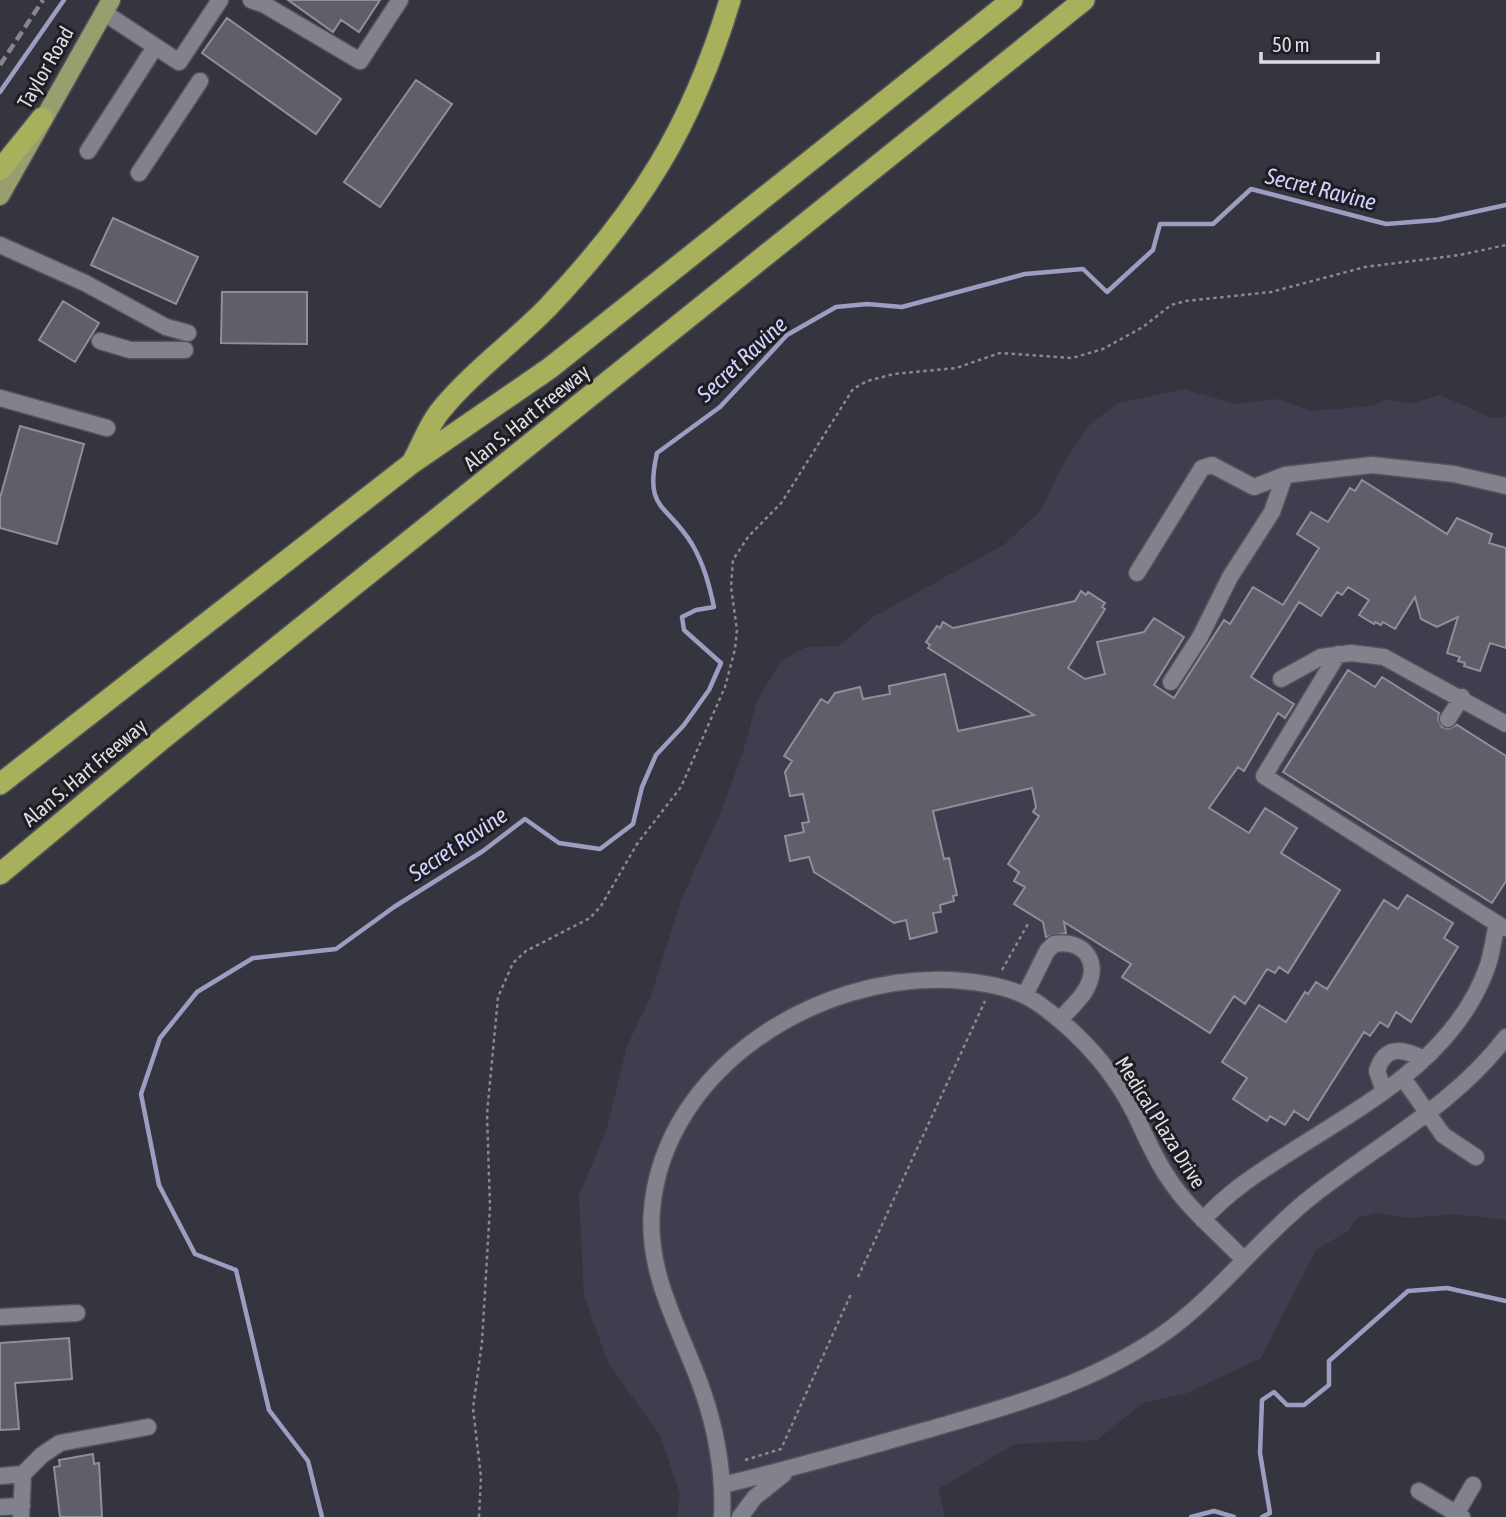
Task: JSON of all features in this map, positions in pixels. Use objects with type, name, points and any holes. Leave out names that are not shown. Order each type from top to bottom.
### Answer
[{"type":"highway","points":[[412,463],[440,411],[593,260],[647,187],[678,136],[703,84],[730,0]]},
{"type":"highway","name":"Alan S. Hart Freeway","points":[[0,784],[412,463],[550,368],[1012,0]]},
{"type":"highway","name":"Alan S. Hart Freeway","points":[[0,874],[172,731],[1084,0]]},
{"type":"highway","points":[[0,170],[42,118]]},
{"type":"main road","name":"Taylor Road","points":[[0,196],[107,6]]},
{"type":"street","points":[[107,6],[155,47],[178,62],[220,0]]},
{"type":"street","points":[[251,0],[265,5],[360,61],[400,0]]},
{"type":"street","points":[[88,151],[155,47]]},
{"type":"street","points":[[139,173],[200,81]]},
{"type":"street","points":[[0,245],[85,284],[187,341],[130,350],[100,341]]},
{"type":"street","points":[[0,398],[107,428]]},
{"type":"street","points":[[1137,573],[1202,468],[1212,465],[1254,487],[1285,475],[1385,466],[1454,474],[1506,486]]},
{"type":"street","points":[[1171,682],[1200,638],[1230,578],[1272,512],[1285,475]]},
{"type":"street","points":[[1203,1220],[1234,1189],[1404,1078],[1424,1059],[1456,1025],[1474,997],[1501,926],[1381,841],[1298,789],[1264,776],[1338,654]]},
{"type":"street","points":[[1281,679],[1306,663],[1338,654],[1384,657],[1506,723]]},
{"type":"street","points":[[1448,719],[1462,697]]},
{"type":"street","points":[[1024,995],[1046,951],[1054,944],[1074,943],[1089,954],[1091,976],[1085,991],[1060,1020]]},
{"type":"street","name":"Medical Plaza Drive","points":[[722,1517],[721,1462],[703,1393],[670,1314],[654,1258],[652,1210],[655,1187],[670,1138],[696,1098],[728,1063],[765,1034],[811,1007],[883,984],[928,979],[993,985],[1024,995],[1060,1020],[1085,1044],[1120,1088],[1168,1178],[1203,1220],[1243,1259]]},
{"type":"street","points":[[723,1485],[1015,1405],[1105,1370],[1179,1322],[1305,1202],[1428,1114],[1478,1072],[1506,1037]]},
{"type":"street","points":[[1384,1091],[1377,1071],[1386,1054],[1392,1050],[1408,1051],[1424,1059]]},
{"type":"street","points":[[1404,1078],[1443,1135],[1476,1157]]},
{"type":"street","points":[[0,1317],[77,1313]]},
{"type":"street","points":[[0,1476],[23,1474],[42,1455],[60,1443],[148,1427]]},
{"type":"street","points":[[740,1517],[761,1491],[798,1465]]},
{"type":"street","points":[[0,1507],[21,1511],[23,1474]]},
{"type":"street","points":[[1419,1492],[1459,1515],[1473,1485]]},
{"type":"path","points":[[479,1517],[481,1477],[473,1408],[482,1342],[490,1207],[487,1114],[498,997],[513,963],[519,957],[590,918],[601,906],[637,844],[681,787],[725,687],[735,649],[737,631],[731,587],[733,560],[748,537],[782,502],[853,389],[867,381],[894,374],[956,368],[1000,353],[1072,358],[1102,349],[1143,327],[1171,305],[1186,301],[1271,292],[1365,267],[1460,255],[1506,245]]},
{"type":"path","points":[[858,1277],[993,985],[1029,922]]},
{"type":"path","points":[[745,1460],[781,1449],[851,1294]]},
{"type":"shaded area","points":[[1184,389],[1235,404],[1278,399],[1311,411],[1372,406],[1387,399],[1410,404],[1440,395],[1492,418],[1506,417],[1506,1220],[1454,1214],[1412,1218],[1375,1213],[1357,1218],[1348,1231],[1316,1250],[1261,1358],[1187,1393],[1143,1403],[1097,1440],[1015,1444],[938,1489],[945,1517],[677,1517],[680,1494],[660,1435],[608,1363],[584,1295],[579,1196],[606,1131],[627,1046],[651,996],[681,900],[721,812],[743,752],[757,701],[781,661],[806,647],[839,646],[873,617],[1005,544],[1041,510],[1064,462],[1091,423],[1119,403]]},
{"type":"building","points":[[288,0],[380,0],[359,32],[341,20],[333,32]]},
{"type":"building","points":[[227,18],[341,99],[316,134],[202,53]]},
{"type":"building","points":[[416,80],[452,104],[380,207],[344,182]]},
{"type":"building","points":[[113,218],[198,257],[176,304],[91,265]]},
{"type":"building","points":[[222,292],[307,292],[307,344],[221,343]]},
{"type":"building","points":[[63,301],[99,323],[75,362],[39,340]]},
{"type":"building","points":[[20,426],[84,444],[57,544],[0,528],[0,498]]},
{"type":"building","points":[[1362,480],[1447,534],[1457,518],[1492,534],[1489,543],[1506,548],[1506,648],[1490,643],[1480,671],[1464,666],[1465,663],[1458,661],[1460,657],[1447,653],[1458,617],[1437,627],[1421,619],[1415,597],[1395,629],[1383,622],[1381,625],[1375,622],[1374,624],[1359,615],[1369,600],[1348,587],[1342,595],[1337,592],[1321,616],[1299,602],[1251,677],[1294,704],[1285,718],[1278,713],[1244,771],[1238,767],[1209,808],[1249,833],[1265,808],[1297,828],[1281,853],[1340,890],[1288,973],[1279,967],[1275,973],[1267,969],[1245,1004],[1234,996],[1210,1033],[1122,977],[1131,964],[1064,922],[1066,933],[1046,937],[1043,922],[1014,904],[1025,887],[1014,881],[1019,872],[1008,864],[1039,816],[1033,812],[1036,807],[1032,788],[933,811],[944,859],[949,858],[957,895],[953,896],[954,901],[940,905],[941,912],[933,913],[937,932],[910,939],[906,920],[894,923],[814,872],[809,857],[790,861],[785,836],[804,832],[802,823],[809,822],[803,794],[790,796],[785,772],[792,761],[784,756],[821,699],[828,703],[835,693],[860,687],[863,699],[890,694],[889,686],[945,674],[958,731],[1034,715],[928,648],[930,645],[926,642],[943,622],[953,628],[1075,601],[1081,591],[1086,595],[1088,592],[1105,603],[1102,607],[1105,609],[1068,668],[1085,679],[1105,674],[1097,642],[1144,632],[1154,618],[1184,637],[1154,685],[1174,698],[1224,620],[1230,624],[1253,587],[1283,605],[1319,548],[1297,534],[1311,512],[1328,522],[1350,488],[1355,491]]},
{"type":"building","points":[[1348,670],[1375,687],[1382,677],[1439,713],[1438,719],[1442,727],[1448,729],[1457,725],[1506,756],[1506,881],[1492,903],[1283,772]]},
{"type":"building","points":[[1407,895],[1453,923],[1444,938],[1458,947],[1411,1022],[1396,1012],[1388,1027],[1380,1022],[1370,1036],[1364,1032],[1308,1120],[1294,1111],[1285,1125],[1270,1116],[1267,1121],[1233,1099],[1247,1078],[1222,1062],[1259,1005],[1286,1022],[1305,992],[1308,994],[1316,982],[1327,989],[1384,900],[1398,909]]},
{"type":"building","points":[[69,1338],[72,1379],[15,1383],[19,1429],[0,1430],[0,1343]]},
{"type":"building","points":[[93,1454],[94,1464],[99,1463],[102,1517],[60,1517],[54,1467],[60,1466],[59,1460]]},
{"type":"waterway","points":[[0,92],[64,0]]},
{"type":"waterway","name":"Secret Ravine","points":[[322,1517],[308,1461],[269,1410],[236,1270],[195,1254],[159,1185],[141,1094],[160,1038],[197,992],[253,958],[336,949],[394,907],[483,851],[525,819],[559,843],[600,849],[633,824],[642,787],[656,755],[684,725],[709,690],[721,663],[684,630],[682,617],[696,610],[714,607],[706,575],[692,544],[656,496],[653,486],[657,453],[720,407],[787,335],[836,307],[867,304],[902,307],[1025,274],[1083,269],[1107,292],[1153,250],[1160,224],[1213,224],[1251,189],[1386,224],[1437,220],[1506,205]]},
{"type":"waterway","points":[[1262,1517],[1270,1513],[1260,1453],[1262,1400],[1274,1392],[1287,1405],[1304,1405],[1329,1385],[1329,1361],[1408,1291],[1447,1288],[1506,1301]]},
{"type":"waterway","points":[[1191,1517],[1214,1511],[1234,1517]]},
{"type":"railway","points":[[0,65],[43,0]]}]
